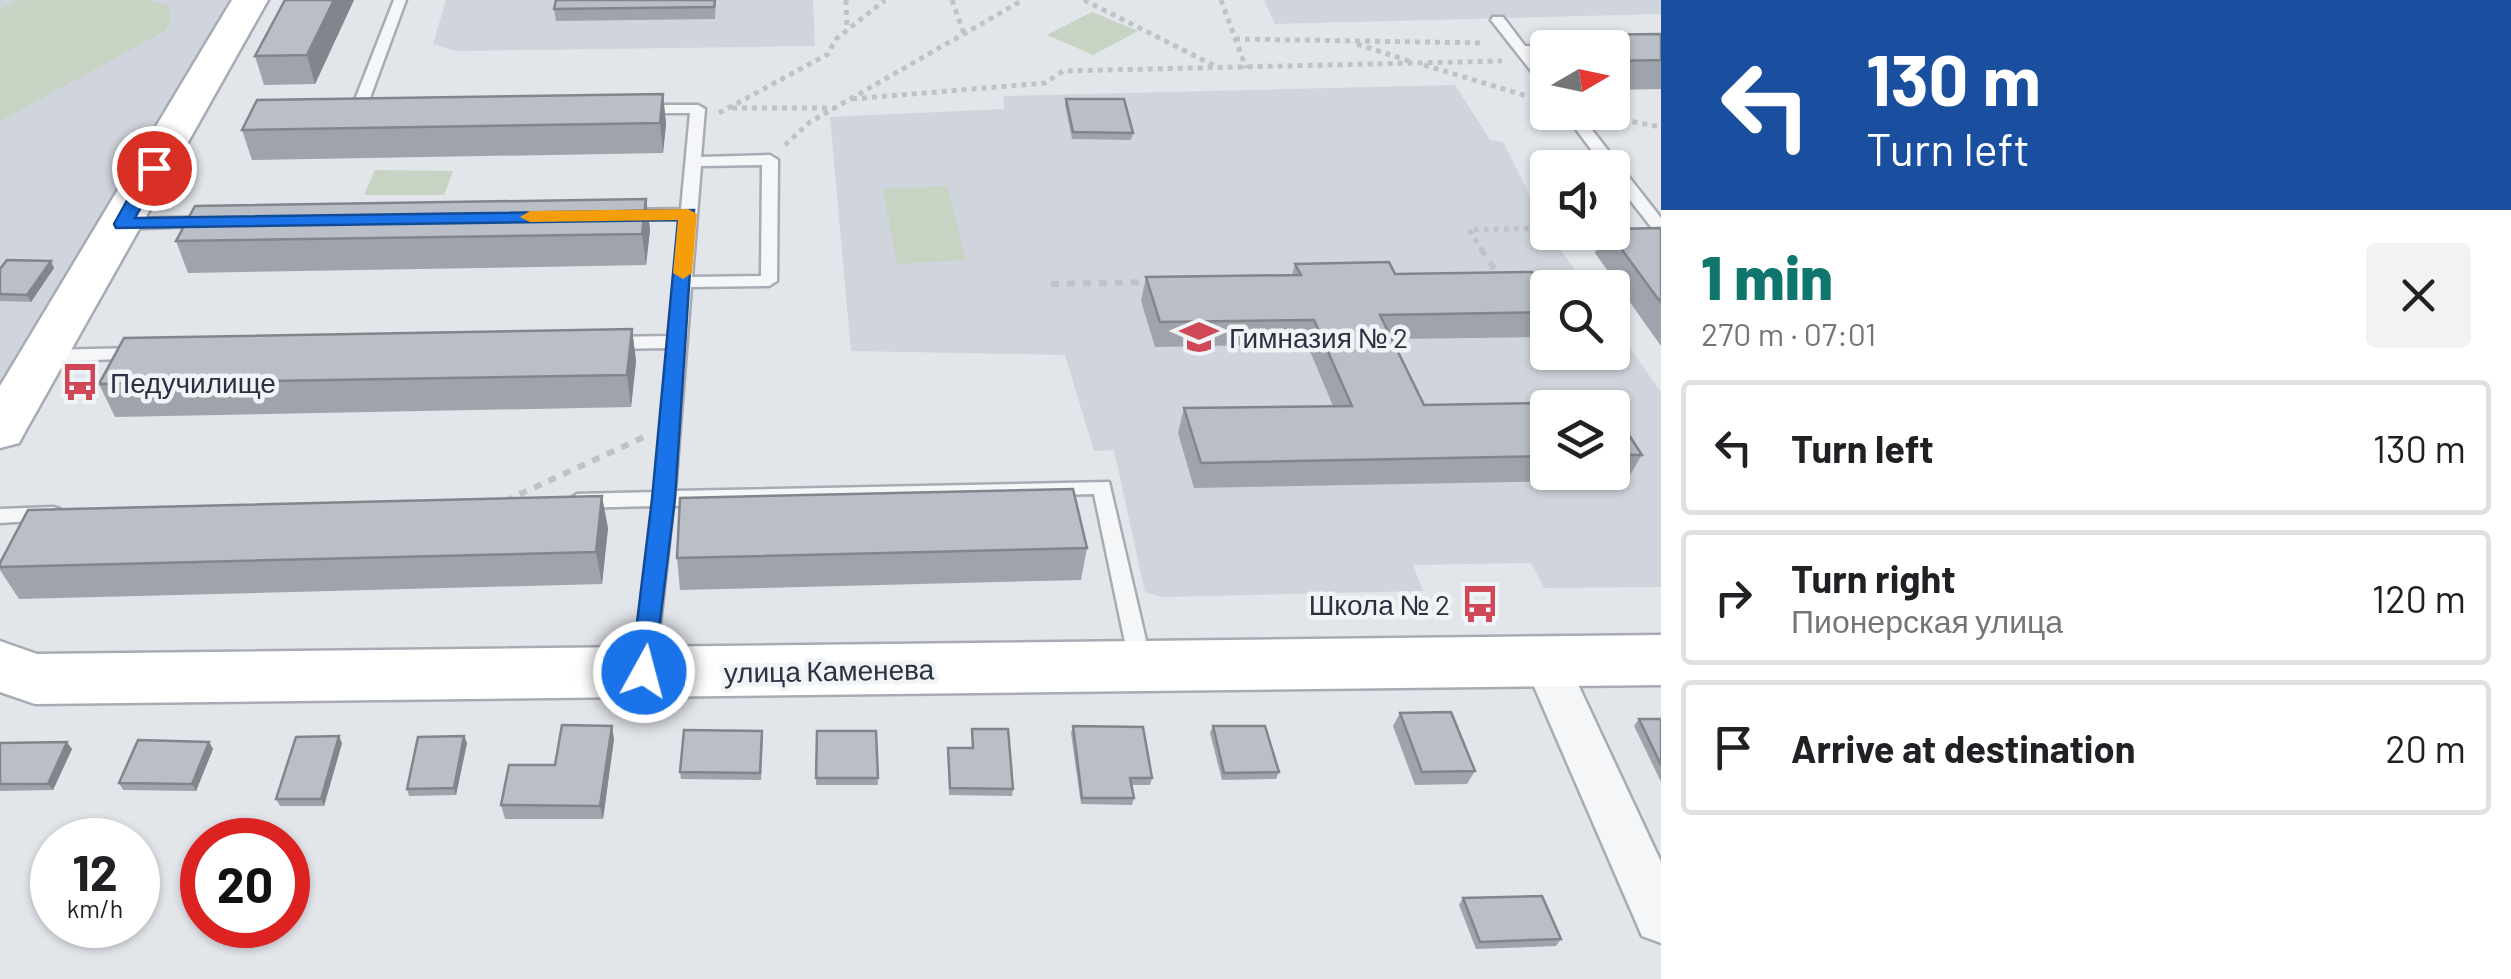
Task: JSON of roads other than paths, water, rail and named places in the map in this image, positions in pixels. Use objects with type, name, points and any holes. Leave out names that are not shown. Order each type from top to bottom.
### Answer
[{"type":"main road","points":[[0,430],[250,0]]},
{"type":"main road","name":"улица Каменева","points":[[0,666],[35,679],[1661,660]]},
{"type":"street","points":[[1545,661],[1661,920]]},
{"type":"lane","points":[[396,110],[358,110],[400,0]]},
{"type":"lane","points":[[1498,20],[1530,74]]},
{"type":"lane","points":[[1516,52],[1530,51]]},
{"type":"lane","points":[[622,109],[698,109],[664,499],[644,672]]},
{"type":"lane","points":[[1584,130],[1661,229]]},
{"type":"lane","points":[[682,282],[768,282],[770,160],[693,162]]},
{"type":"lane","points":[[610,215],[688,214]]},
{"type":"lane","points":[[123,224],[224,222]]},
{"type":"lane","points":[[579,344],[676,342]]},
{"type":"lane","points":[[45,356],[150,354]]},
{"type":"lane","points":[[500,503],[1102,487],[1141,666]]},
{"type":"lane","points":[[0,516],[80,514]]},
{"type":"place","name":"Гимназия № 2","points":[[1199,337]]},
{"type":"place","name":"Педучилище","points":[[80,382]]},
{"type":"place","name":"Школа № 2","points":[[1480,604]]}]
